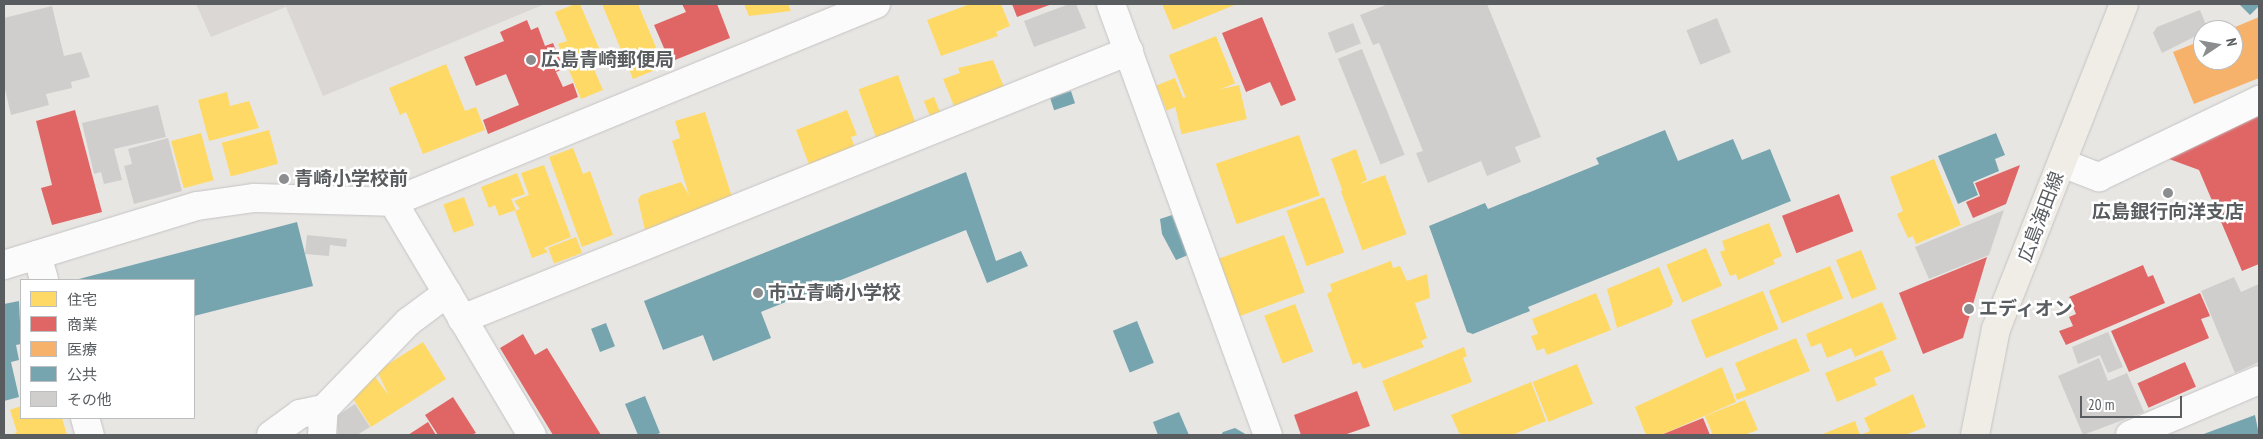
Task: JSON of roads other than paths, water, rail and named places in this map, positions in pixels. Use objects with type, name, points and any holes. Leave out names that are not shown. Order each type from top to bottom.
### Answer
[{"type":"main road","name":"広島海田線","points":[[1975,435],[1996,329],[2124,4]]},
{"type":"street","points":[[4,264],[206,205],[281,198],[394,202],[876,4]]},
{"type":"street","points":[[1111,4],[1268,435]]},
{"type":"street","points":[[462,318],[1129,51]]},
{"type":"street","points":[[2062,163],[2098,177],[2259,100]]},
{"type":"street","points":[[394,202],[532,435]]},
{"type":"street","points":[[37,255],[44,279]]},
{"type":"street","points":[[270,435],[300,414],[323,422],[408,322],[447,293]]},
{"type":"street","points":[[2130,435],[2259,380]]},
{"type":"street","points":[[85,419],[90,435]]},
{"type":"place","name":"広島青崎郵便局","points":[[531,60]]},
{"type":"place","name":"青崎小学校前","points":[[284,179]]},
{"type":"place","name":"広島銀行向洋支店","points":[[2168,193]]},
{"type":"place","name":"市立青崎小学校","points":[[758,293]]},
{"type":"place","name":"エディオン","points":[[1969,309]]}]
